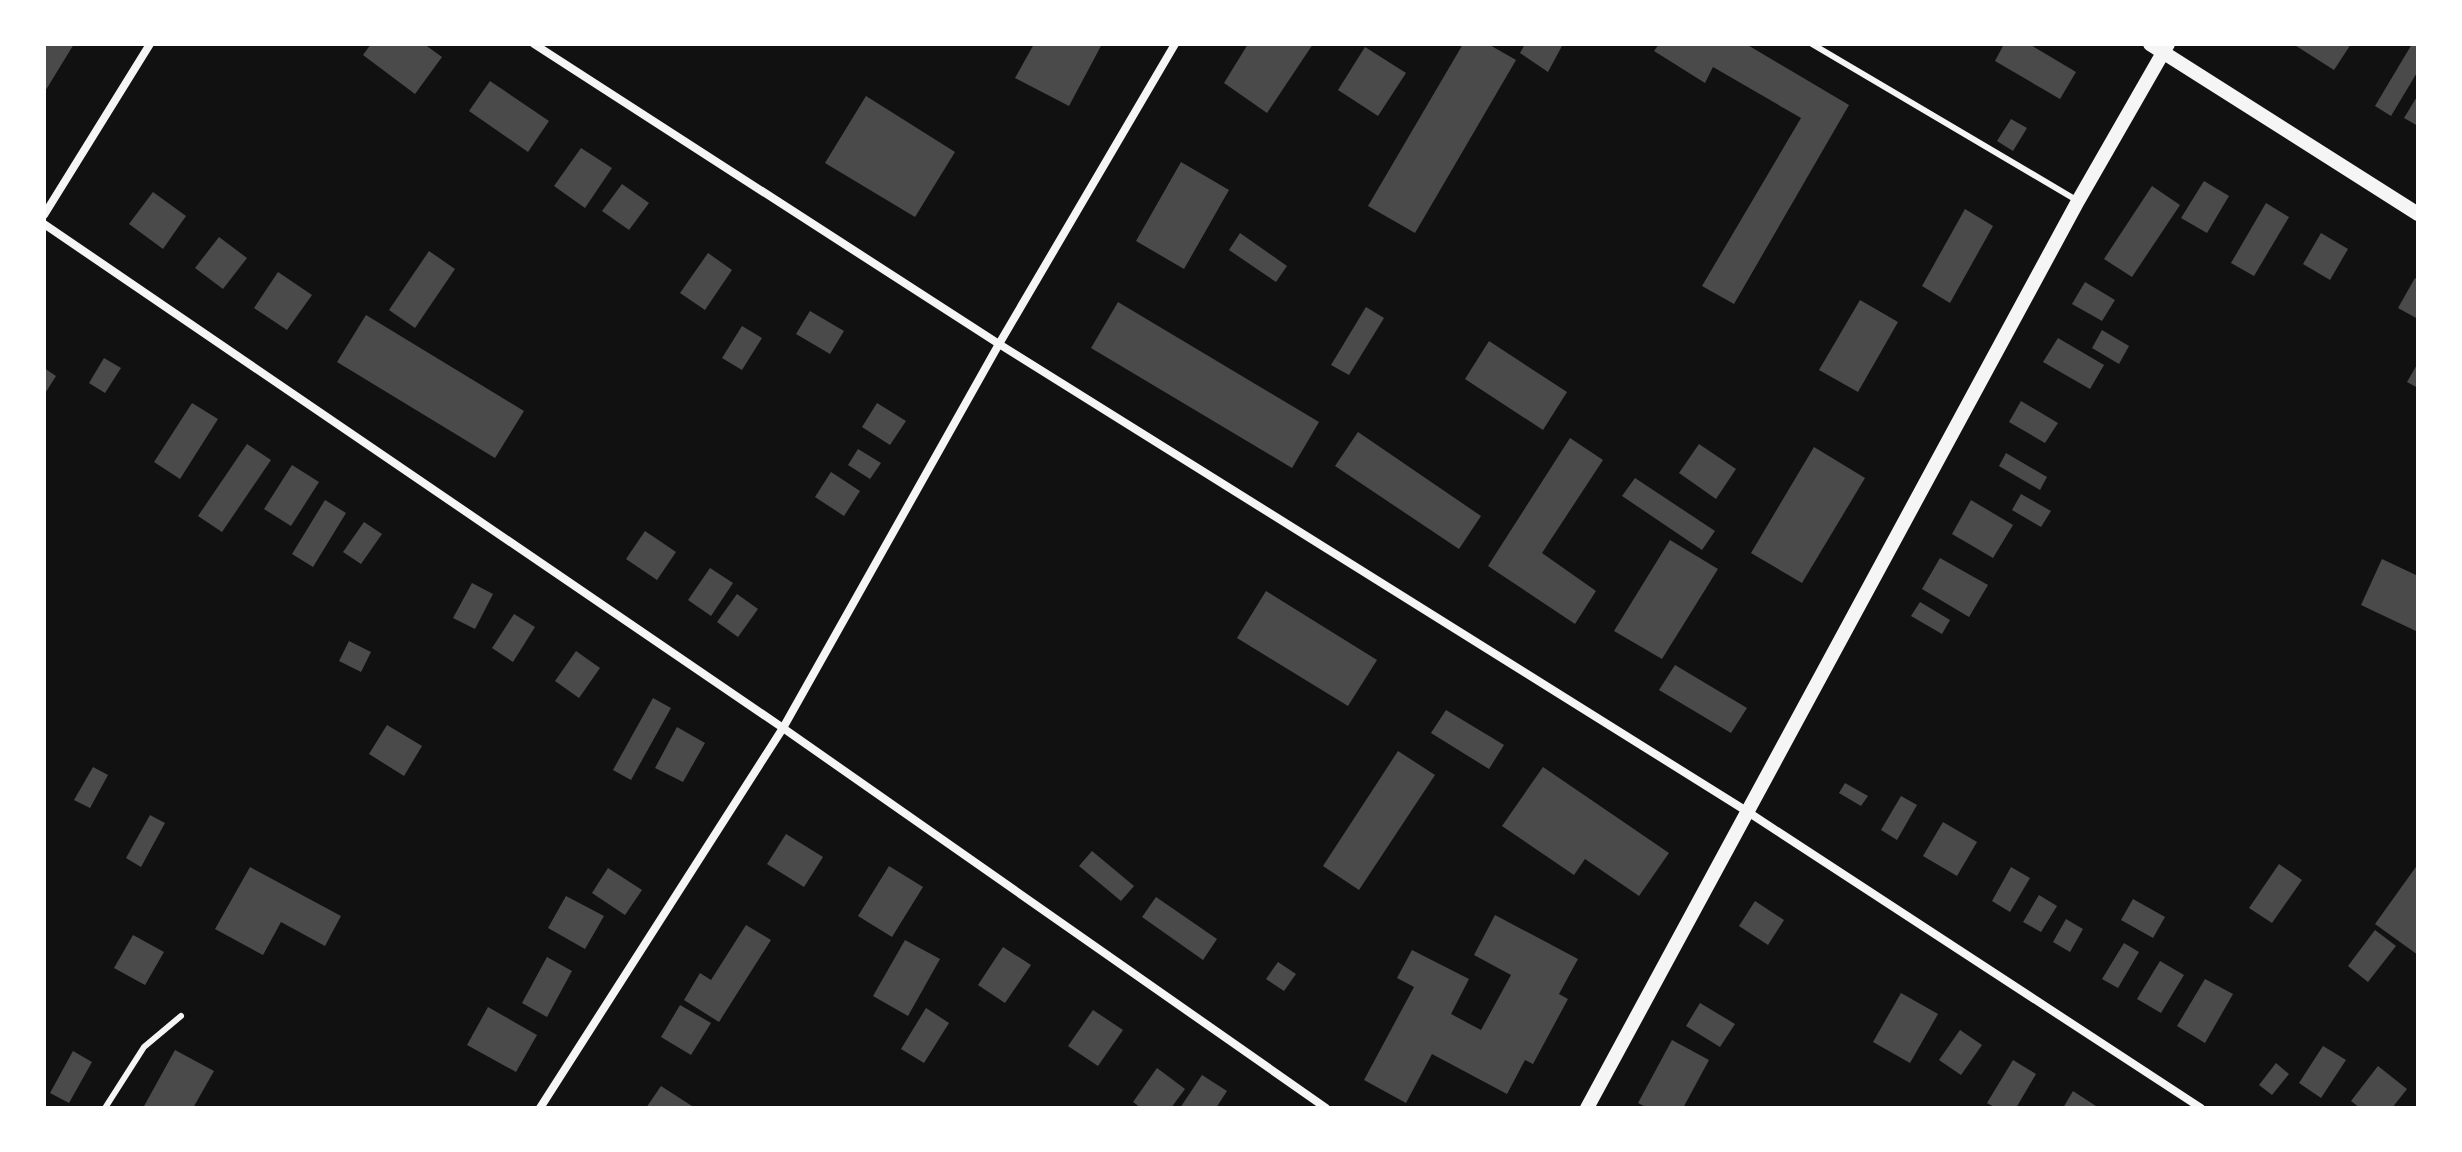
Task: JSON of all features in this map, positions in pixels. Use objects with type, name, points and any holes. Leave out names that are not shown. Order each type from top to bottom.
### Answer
[{"type":"street","points":[[44,215],[150,44]]},
{"type":"street","points":[[534,44],[999,344],[1748,812],[2201,1108]]},
{"type":"street","points":[[540,1108],[783,728],[999,344],[1175,44]]},
{"type":"street","points":[[2150,44],[2166,48],[2418,214]]},
{"type":"street","points":[[1587,1108],[2078,201],[2166,48]]},
{"type":"street","points":[[44,224],[783,728],[1326,1108]]},
{"type":"lane","points":[[1812,44],[2078,201]]},
{"type":"lane","points":[[105,1108],[144,1047],[181,1016]]},
{"type":"building","points":[[44,44],[74,44],[44,93]]},
{"type":"building","points":[[371,44],[424,44],[442,57],[415,94],[363,55]]},
{"type":"building","points":[[1034,44],[1102,44],[1069,106],[1015,78]]},
{"type":"building","points":[[1248,44],[1313,44],[1267,113],[1224,83]]},
{"type":"building","points":[[1463,44],[1488,44],[1516,60],[1415,233],[1368,206]]},
{"type":"building","points":[[1525,44],[1563,44],[1548,72],[1520,53]]},
{"type":"building","points":[[1659,44],[1746,44],[1849,105],[1734,304],[1702,286],[1801,118],[1713,67],[1705,83],[1654,51]]},
{"type":"building","points":[[2004,44],[2029,44],[2076,72],[2060,99],[1995,61]]},
{"type":"building","points":[[2293,44],[2351,44],[2334,70]]},
{"type":"building","points":[[2412,44],[2418,44],[2418,71],[2391,116],[2375,106]]},
{"type":"building","points":[[1365,47],[1406,73],[1378,116],[1338,90]]},
{"type":"building","points":[[490,81],[549,121],[528,152],[469,111]]},
{"type":"building","points":[[2418,95],[2418,126],[2404,118]]},
{"type":"building","points":[[866,96],[955,152],[915,217],[825,163]]},
{"type":"building","points":[[2011,119],[2027,128],[2013,151],[1997,141]]},
{"type":"building","points":[[581,148],[612,168],[585,208],[554,186]]},
{"type":"building","points":[[1181,162],[1229,190],[1184,269],[1136,241]]},
{"type":"building","points":[[2204,181],[2229,196],[2207,233],[2181,218]]},
{"type":"building","points":[[622,184],[649,203],[629,230],[602,211]]},
{"type":"building","points":[[2152,186],[2180,205],[2132,277],[2104,259]]},
{"type":"building","points":[[153,192],[186,216],[163,249],[129,224]]},
{"type":"building","points":[[2266,203],[2289,217],[2254,276],[2231,263]]},
{"type":"building","points":[[1965,209],[1993,226],[1950,303],[1922,286]]},
{"type":"building","points":[[1240,233],[1287,266],[1276,282],[1229,250]]},
{"type":"building","points":[[2321,233],[2348,249],[2330,280],[2303,264]]},
{"type":"building","points":[[219,237],[247,258],[223,289],[195,268]]},
{"type":"building","points":[[429,251],[455,269],[415,328],[389,310]]},
{"type":"building","points":[[708,253],[732,270],[705,310],[680,293]]},
{"type":"building","points":[[278,272],[312,295],[287,330],[254,308]]},
{"type":"building","points":[[2415,278],[2418,280],[2418,319],[2398,308]]},
{"type":"building","points":[[2085,282],[2115,300],[2102,321],[2072,304]]},
{"type":"building","points":[[1860,300],[1898,322],[1858,392],[1819,370]]},
{"type":"building","points":[[1118,302],[1319,422],[1292,468],[1091,348]]},
{"type":"building","points":[[1366,307],[1384,318],[1349,375],[1331,365]]},
{"type":"building","points":[[810,311],[844,331],[830,354],[796,334]]},
{"type":"building","points":[[366,315],[524,411],[495,458],[337,362]]},
{"type":"building","points":[[742,326],[762,338],[742,370],[722,358]]},
{"type":"building","points":[[2102,330],[2129,346],[2119,364],[2092,348]]},
{"type":"building","points":[[2058,338],[2104,365],[2090,389],[2043,362]]},
{"type":"building","points":[[1489,341],[1567,392],[1543,430],[1465,379]]},
{"type":"building","points":[[104,358],[121,368],[105,393],[89,383]]},
{"type":"building","points":[[2418,363],[2418,388],[2407,382]]},
{"type":"building","points":[[44,368],[56,376],[44,395]]},
{"type":"building","points":[[2021,401],[2058,423],[2045,443],[2009,422]]},
{"type":"building","points":[[192,403],[218,419],[180,479],[154,462]]},
{"type":"building","points":[[877,403],[906,421],[890,445],[862,427]]},
{"type":"building","points":[[1358,432],[1481,516],[1459,549],[1335,466]]},
{"type":"building","points":[[1570,438],[1603,460],[1542,553],[1596,591],[1575,624],[1488,566]]},
{"type":"building","points":[[247,444],[271,460],[222,532],[198,516]]},
{"type":"building","points":[[1699,444],[1736,469],[1716,499],[1679,473]]},
{"type":"building","points":[[1814,447],[1865,478],[1802,583],[1751,553]]},
{"type":"building","points":[[858,449],[881,463],[870,479],[848,465]]},
{"type":"building","points":[[2006,453],[2047,477],[2040,490],[1999,466]]},
{"type":"building","points":[[292,465],[319,482],[291,526],[264,509]]},
{"type":"building","points":[[831,472],[860,491],[844,516],[815,497]]},
{"type":"building","points":[[1635,478],[1715,531],[1702,550],[1622,496]]},
{"type":"building","points":[[2021,494],[2051,511],[2041,527],[2012,510]]},
{"type":"building","points":[[325,500],[346,513],[313,567],[292,554]]},
{"type":"building","points":[[1971,500],[2013,525],[1993,558],[1952,534]]},
{"type":"building","points":[[364,522],[382,534],[361,564],[343,552]]},
{"type":"building","points":[[645,531],[676,552],[657,580],[626,559]]},
{"type":"building","points":[[1670,540],[1718,569],[1662,659],[1614,631]]},
{"type":"building","points":[[1940,558],[1988,585],[1969,617],[1922,589]]},
{"type":"building","points":[[2382,559],[2418,576],[2418,632],[2361,605]]},
{"type":"building","points":[[710,568],[733,583],[711,616],[688,600]]},
{"type":"building","points":[[472,583],[493,594],[475,629],[453,618]]},
{"type":"building","points":[[1266,591],[1377,660],[1348,706],[1237,638]]},
{"type":"building","points":[[737,594],[758,609],[738,637],[717,622]]},
{"type":"building","points":[[1920,602],[1950,620],[1942,634],[1911,616]]},
{"type":"building","points":[[514,614],[535,627],[513,662],[492,648]]},
{"type":"building","points":[[349,641],[371,652],[361,672],[339,661]]},
{"type":"building","points":[[576,651],[600,668],[579,698],[555,681]]},
{"type":"building","points":[[1675,665],[1747,708],[1731,733],[1659,690]]},
{"type":"building","points":[[653,698],[671,708],[631,780],[613,770]]},
{"type":"building","points":[[1446,710],[1504,745],[1489,769],[1431,733]]},
{"type":"building","points":[[387,725],[422,746],[404,776],[369,754]]},
{"type":"building","points":[[677,727],[705,743],[683,782],[655,768]]},
{"type":"building","points":[[1398,751],[1435,775],[1359,890],[1323,866]]},
{"type":"building","points":[[93,767],[108,775],[90,808],[74,800]]},
{"type":"building","points":[[1543,767],[1669,853],[1639,896],[1585,859],[1574,875],[1502,826]]},
{"type":"building","points":[[1845,783],[1868,796],[1861,806],[1839,793]]},
{"type":"building","points":[[1901,796],[1917,805],[1897,840],[1881,830]]},
{"type":"building","points":[[150,815],[165,823],[141,867],[126,858]]},
{"type":"building","points":[[1943,822],[1977,842],[1957,876],[1923,856]]},
{"type":"building","points":[[786,834],[823,857],[804,887],[767,864]]},
{"type":"building","points":[[1092,851],[1134,886],[1121,901],[1079,866]]},
{"type":"building","points":[[2279,864],[2302,880],[2272,923],[2249,908]]},
{"type":"building","points":[[2418,864],[2418,955],[2375,924]]},
{"type":"building","points":[[889,866],[923,887],[892,937],[858,916]]},
{"type":"building","points":[[250,867],[341,916],[325,946],[281,922],[263,955],[215,929]]},
{"type":"building","points":[[2011,867],[2030,878],[2010,912],[1992,901]]},
{"type":"building","points":[[608,868],[642,890],[625,915],[592,893]]},
{"type":"building","points":[[2039,895],[2057,906],[2041,932],[2023,922]]},
{"type":"building","points":[[566,896],[604,916],[585,949],[548,928]]},
{"type":"building","points":[[1156,897],[1217,939],[1203,960],[1142,917]]},
{"type":"building","points":[[2133,899],[2165,917],[2153,938],[2121,920]]},
{"type":"building","points":[[1755,901],[1784,920],[1768,945],[1739,926]]},
{"type":"building","points":[[1495,915],[1578,959],[1559,994],[1568,999],[1533,1064],[1525,1060],[1507,1094],[1432,1054],[1406,1103],[1364,1080],[1414,987],[1397,978],[1412,950],[1469,979],[1451,1014],[1481,1030],[1511,975],[1474,955]]},
{"type":"building","points":[[2066,919],[2083,929],[2070,952],[2053,942]]},
{"type":"building","points":[[746,925],[771,940],[719,1022],[684,1000],[700,973],[711,980]]},
{"type":"building","points":[[2375,930],[2396,946],[2368,982],[2348,966]]},
{"type":"building","points":[[133,935],[164,952],[145,985],[114,968]]},
{"type":"building","points":[[905,940],[940,959],[908,1016],[873,996]]},
{"type":"building","points":[[2124,943],[2139,952],[2118,988],[2102,979]]},
{"type":"building","points":[[1003,947],[1031,965],[1005,1003],[978,985]]},
{"type":"building","points":[[547,957],[572,971],[547,1017],[522,1003]]},
{"type":"building","points":[[2160,961],[2184,975],[2161,1013],[2137,999]]},
{"type":"building","points":[[1278,962],[1296,974],[1284,991],[1266,979]]},
{"type":"building","points":[[2205,979],[2233,994],[2205,1043],[2177,1026]]},
{"type":"building","points":[[1901,993],[1938,1014],[1910,1063],[1873,1042]]},
{"type":"building","points":[[1700,1003],[1735,1024],[1720,1047],[1686,1026]]},
{"type":"building","points":[[680,1005],[711,1023],[691,1055],[661,1037]]},
{"type":"building","points":[[488,1007],[537,1035],[516,1072],[467,1045]]},
{"type":"building","points":[[926,1008],[949,1023],[924,1063],[901,1049]]},
{"type":"building","points":[[1093,1010],[1123,1030],[1098,1066],[1068,1046]]},
{"type":"building","points":[[1960,1030],[1982,1045],[1961,1075],[1939,1060]]},
{"type":"building","points":[[1672,1040],[1709,1060],[1683,1108],[1648,1108],[1638,1103]]},
{"type":"building","points":[[2323,1046],[2346,1060],[2321,1098],[2299,1083]]},
{"type":"building","points":[[175,1050],[214,1071],[193,1108],[143,1108]]},
{"type":"building","points":[[73,1051],[92,1062],[69,1103],[50,1093]]},
{"type":"building","points":[[2013,1060],[2036,1074],[2016,1108],[1996,1108],[1987,1103]]},
{"type":"building","points":[[2276,1063],[2289,1074],[2272,1095],[2259,1085]]},
{"type":"building","points":[[2378,1066],[2407,1089],[2392,1108],[2360,1108],[2351,1101]]},
{"type":"building","points":[[1157,1068],[1185,1089],[1171,1108],[1141,1108],[1133,1102]]},
{"type":"building","points":[[1202,1075],[1227,1091],[1216,1108],[1180,1108]]},
{"type":"building","points":[[661,1086],[695,1108],[646,1108]]},
{"type":"building","points":[[2073,1091],[2099,1108],[2063,1108]]}]
